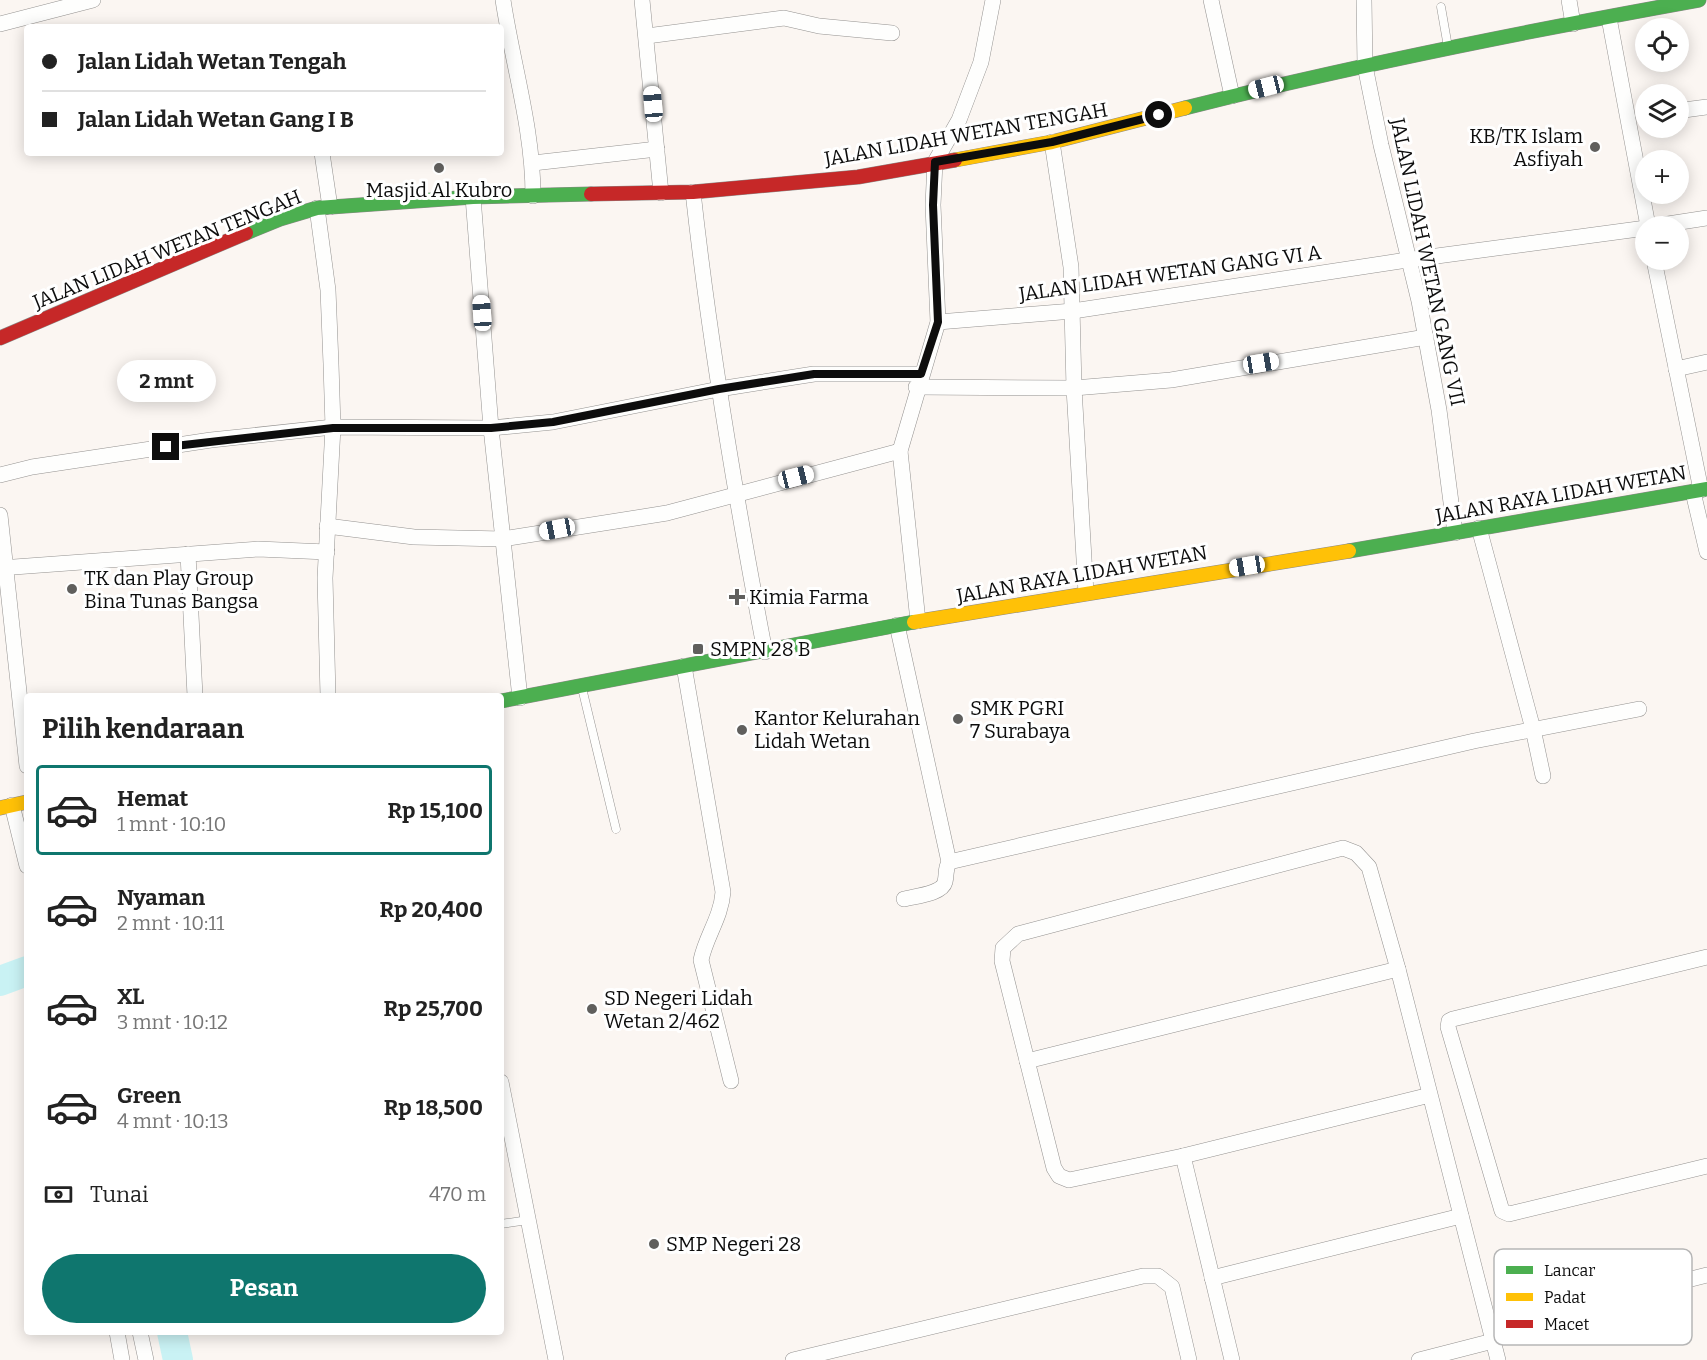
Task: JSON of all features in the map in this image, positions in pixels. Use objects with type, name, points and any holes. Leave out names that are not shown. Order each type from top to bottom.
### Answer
[{"type":"street","points":[[0,24],[93,0]]},
{"type":"street","points":[[503,0],[533,163],[533,196]]},
{"type":"street","points":[[642,0],[662,193]]},
{"type":"street","points":[[918,621],[900,452],[938,322],[933,205],[935,162],[959,120],[981,62],[993,0]]},
{"type":"street","points":[[1211,0],[1232,96]]},
{"type":"street","name":"JALAN LIDAH WETAN GANG VII","points":[[1364,0],[1365,66],[1426,337],[1439,410],[1455,533]]},
{"type":"street","points":[[1569,0],[1573,24]]},
{"type":"street","name":"JALAN LIDAH WETAN TENGAH","points":[[0,338],[280,219],[324,208],[473,197],[693,192],[858,177],[1052,142],[1232,96],[1365,66],[1609,18],[1631,6],[1699,0]]},
{"type":"street","points":[[647,36],[784,18],[819,26],[892,33]]},
{"type":"street","points":[[1609,18],[1645,216]]},
{"type":"street","points":[[1689,109],[1707,107]]},
{"type":"street","points":[[1052,142],[1071,267],[1074,388],[1086,593]]},
{"type":"street","points":[[533,163],[657,149]]},
{"type":"street","points":[[322,156],[333,428],[327,526],[328,693]]},
{"type":"street","points":[[693,192],[735,494],[765,652]]},
{"type":"street","points":[[473,197],[491,428],[520,698]]},
{"type":"street","points":[[1689,221],[1707,218]]},
{"type":"street","name":"JALAN LIDAH WETAN GANG VI A","points":[[938,322],[1073,311],[1407,260],[1635,229]]},
{"type":"street","points":[[1656,270],[1700,490],[1707,549]]},
{"type":"street","points":[[0,475],[32,467],[211,440],[333,428],[491,428],[553,422],[719,389],[814,374],[1074,388],[1171,380],[1426,337]]},
{"type":"street","points":[[1676,369],[1707,362]]},
{"type":"street","points":[[327,526],[414,537],[503,539],[667,513],[900,452]]},
{"type":"street","name":"JALAN RAYA LIDAH WETAN","points":[[504,701],[918,621],[1455,533],[1700,490]]},
{"type":"street","points":[[0,515],[24,740]]},
{"type":"street","points":[[1479,528],[1533,729],[1543,776]]},
{"type":"street","points":[[4,567],[258,549],[327,552]]},
{"type":"street","points":[[188,554],[195,693]]},
{"type":"street","points":[[897,625],[949,862],[945,885],[928,894],[904,899]]},
{"type":"street","points":[[684,666],[723,892],[718,920],[704,946],[701,960],[731,1081]]},
{"type":"street","points":[[949,862],[1533,729],[1639,710]]},
{"type":"street","points":[[13,805],[24,853]]},
{"type":"street","points":[[1430,1095],[1183,1156],[1069,1180],[1059,1176],[1054,1168],[1002,961],[1003,948],[1018,934],[1343,848],[1356,853],[1369,867],[1398,969],[1494,1345]]},
{"type":"street","points":[[1707,957],[1449,1021],[1448,1027],[1499,1207],[1509,1214],[1707,1167]]},
{"type":"street","points":[[1027,1061],[1398,969]]},
{"type":"street","points":[[504,1097],[556,1360]]},
{"type":"street","points":[[1183,1156],[1232,1360]]},
{"type":"street","points":[[1212,1278],[1461,1216]]},
{"type":"street","points":[[1692,1279],[1707,1275]]},
{"type":"street","points":[[793,1360],[1143,1276],[1158,1276],[1172,1287],[1189,1360]]},
{"type":"street","points":[[118,1335],[122,1360]]},
{"type":"street","points":[[141,1335],[146,1360]]},
{"type":"street","points":[[1419,1360],[1493,1341]]},
{"type":"street","points":[[1494,1345],[1498,1360]]},
{"type":"lane","points":[[1442,7],[1448,48]]},
{"type":"lane","points":[[582,687],[616,829]]},
{"type":"lane","points":[[504,1224],[528,1220]]},
{"type":"waterway","points":[[0,981],[24,972]]},
{"type":"waterway","points":[[173,1335],[178,1360]]},
{"type":"traffic: fast","points":[[1185,108],[1313,77],[1441,50],[1699,0]]},
{"type":"traffic: fast","points":[[246,233],[280,219],[317,208],[473,197],[591,194]]},
{"type":"traffic: fast","points":[[1349,551],[1707,489]]},
{"type":"traffic: fast","points":[[504,700],[914,622]]},
{"type":"traffic: slow","points":[[955,160],[1052,142],[1185,108]]},
{"type":"traffic: slow","points":[[914,622],[1349,551]]},
{"type":"traffic: slow","points":[[0,808],[24,803]]},
{"type":"traffic: jam","points":[[591,194],[693,192],[858,177],[955,160]]},
{"type":"traffic: jam","points":[[0,338],[246,233]]},
{"type":"place","name":"KB/TK Islam Asfiyah","points":[[1595,147]]},
{"type":"place","name":"Masjid Al Kubro","points":[[439,168]]},
{"type":"place","name":"TK dan Play Group Bina Tunas Bangsa","points":[[72,589]]},
{"type":"place","name":"Kimia Farma","points":[[737,597]]},
{"type":"place","name":"SMPN 28 B","points":[[698,649]]},
{"type":"place","name":"SMK PGRI 7 Surabaya","points":[[958,719]]},
{"type":"place","name":"Kantor Kelurahan Lidah Wetan","points":[[742,730]]},
{"type":"place","name":"SD Negeri Lidah Wetan 2/462","points":[[592,1009]]},
{"type":"place","name":"SMP Negeri 28","points":[[654,1244]]},
{"type":"route","points":[[166,447],[211,440],[333,428],[491,428],[553,422],[719,389],[814,374],[861,372],[921,374],[938,322],[933,205],[935,162],[1052,142],[1159,115]]}]
